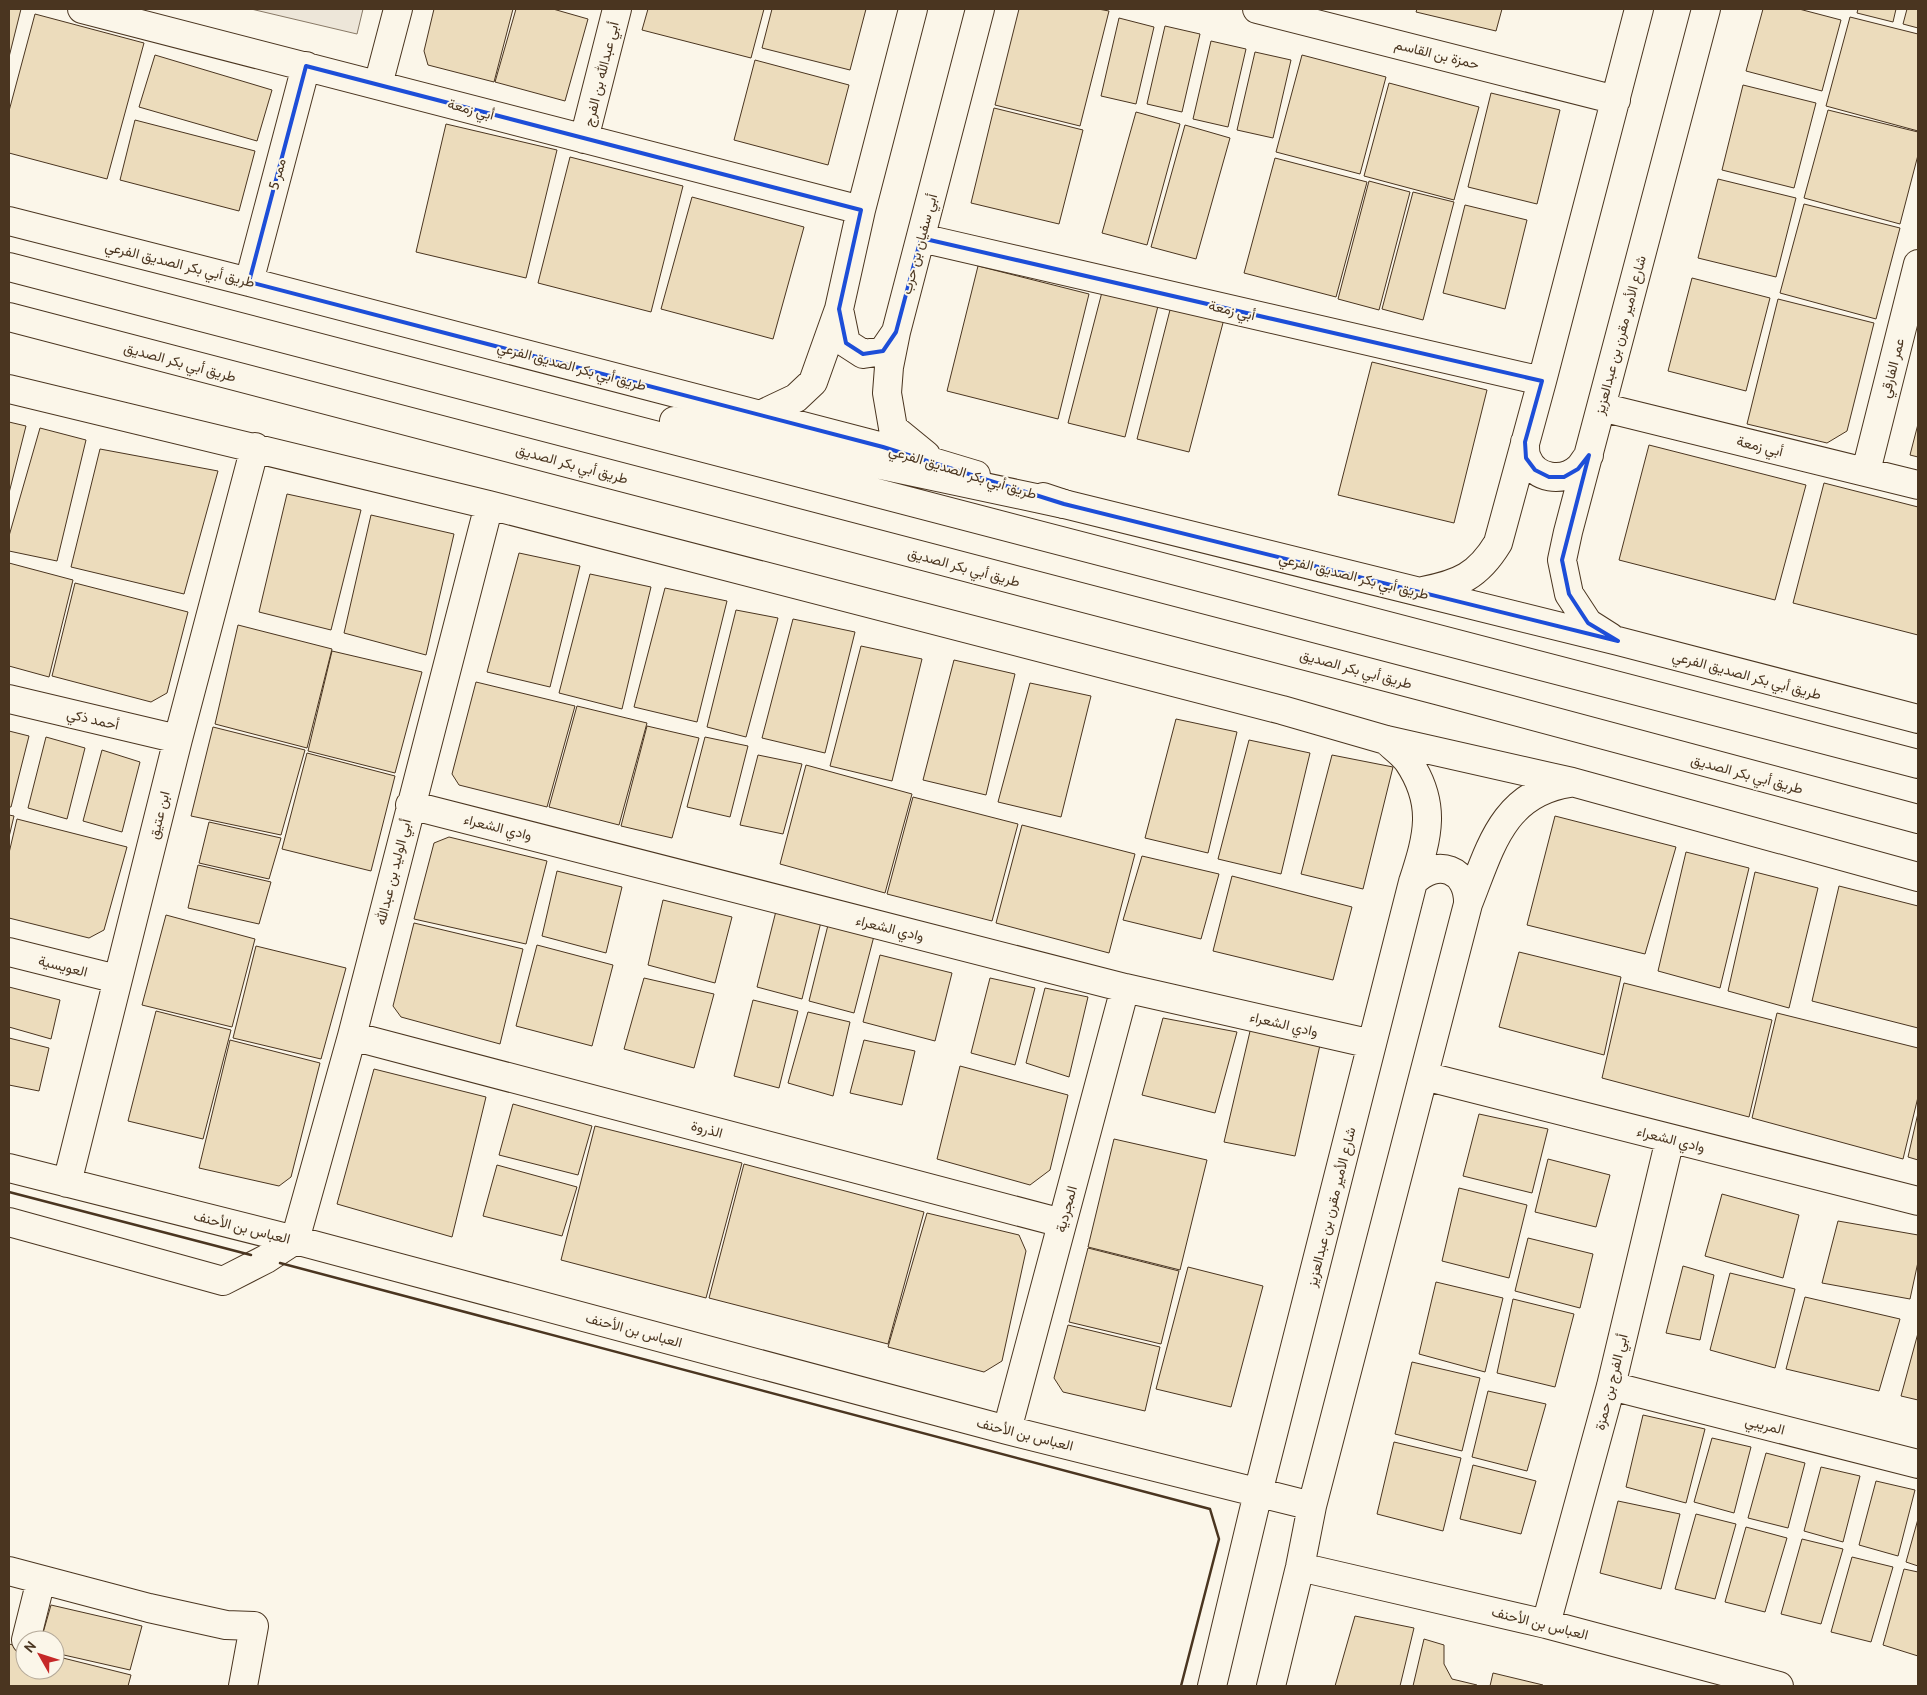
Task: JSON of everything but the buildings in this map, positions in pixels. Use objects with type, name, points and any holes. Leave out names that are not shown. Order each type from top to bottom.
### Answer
[{"type":"street","name":"أبي زمعة","points":[[82,9],[114,13],[378,86],[861,210]]},
{"type":"street","points":[[378,86],[398,9]]},
{"type":"street","name":"أبي عبدالله بن الفرج","points":[[584,139],[617,9]]},
{"type":"street","points":[[760,415],[796,398],[812,382],[839,309],[861,210],[913,9]]},
{"type":"street","name":"أبي سفيان بن حرب","points":[[935,462],[893,428],[887,393],[889,367],[896,332],[980,9]]},
{"type":"street","name":"حمزة بن القاسم","points":[[1258,9],[1312,15],[1616,100]]},
{"type":"street","points":[[1419,592],[1457,583],[1474,573],[1488,560],[1498,543],[1639,9]]},
{"type":"street","name":"شارع الأمير مقرن بن عبدالعزيز","points":[[1618,642],[1588,623],[1569,594],[1562,560],[1706,9]]},
{"type":"street","name":"ممر 5","points":[[249,282],[306,66]]},
{"type":"street","name":"طريق أبي بكر الصديق الفرعي","points":[[9,221],[760,415],[935,462],[1064,504],[1918,719]]},
{"type":"street","name":"أبي زمعة","points":[[921,238],[1542,381]]},
{"type":"street","name":"عمر الفارقي","points":[[1866,471],[1918,264]]},
{"type":"street","points":[[9,267],[1918,764]]},
{"type":"street","points":[[839,309],[846,343],[863,354],[883,351],[896,332]]},
{"type":"street","name":"طريق أبي بكر الصديق","points":[[9,317],[1440,691],[1918,819]]},
{"type":"street","points":[[296,341],[1064,504]]},
{"type":"street","points":[[9,389],[490,505],[1282,710],[1386,740],[1572,782],[1918,877]]},
{"type":"street","name":"أبي زمعة","points":[[1602,407],[1918,485]]},
{"type":"street","points":[[1525,442],[1526,458],[1535,470],[1549,477],[1564,477],[1578,469],[1589,455]]},
{"type":"street","name":"ابن عتيق","points":[[67,1183],[178,739],[254,447]]},
{"type":"street","name":"أبي الوليد بن عبدالله","points":[[295,1240],[352,1036],[410,805],[490,505]]},
{"type":"street","name":"أحمد ذكي","points":[[9,699],[178,739]]},
{"type":"street","name":"شارع الأمير مقرن بن عبدالعزيز","points":[[1212,1686],[1258,1493],[1413,882],[1427,834],[1427,809],[1421,785],[1407,760],[1386,740]]},
{"type":"street","points":[[1271,1686],[1300,1567],[1312,1506],[1468,904],[1500,827],[1510,813],[1523,801],[1538,792],[1555,785],[1572,782]]},
{"type":"street","name":"وادي الشعراء","points":[[410,805],[1125,988],[1372,1044]]},
{"type":"street","points":[[1413,882],[1429,870],[1440,868],[1450,870],[1459,876],[1465,884],[1468,904]]},
{"type":"street","name":"العويسية","points":[[9,952],[117,980]]},
{"type":"street","name":"المجردية","points":[[1007,1430],[1125,988]]},
{"type":"street","name":"الذروة","points":[[352,1036],[1062,1223]]},
{"type":"street","name":"وادي الشعراء","points":[[1424,1076],[1918,1201]]},
{"type":"street","name":"أبي الفرج بن حمزة","points":[[1546,1624],[1611,1386],[1670,1138]]},
{"type":"street","name":"العباس بن الأحنف","points":[[9,1168],[295,1240],[1007,1430],[1312,1506]]},
{"type":"street","points":[[9,1222],[223,1281],[266,1259],[295,1240]]},
{"type":"street","name":"المريبي","points":[[1611,1386],[1918,1464]]},
{"type":"street","name":"العباس بن الأحنف","points":[[1300,1567],[1546,1624],[1779,1686]]},
{"type":"street","points":[[9,1571],[148,1608],[226,1625],[254,1626],[243,1686]]},
{"type":"street","points":[[28,1630],[42,1580]]},
{"type":"highlighted area","points":[[306,66],[861,210],[839,309],[846,343],[863,354],[883,351],[896,332],[921,238],[1542,381],[1525,442],[1526,458],[1535,470],[1549,477],[1564,477],[1578,469],[1589,455],[1562,560],[1569,594],[1588,623],[1618,641],[1064,504],[883,447],[249,282]]},
{"type":"shaded area","points":[[251,9],[363,9],[357,34]]},
{"type":"wall","points":[[9,1192],[251,1255]]},
{"type":"wall","points":[[280,1263],[1210,1509],[1219,1539],[1181,1686]]}]
